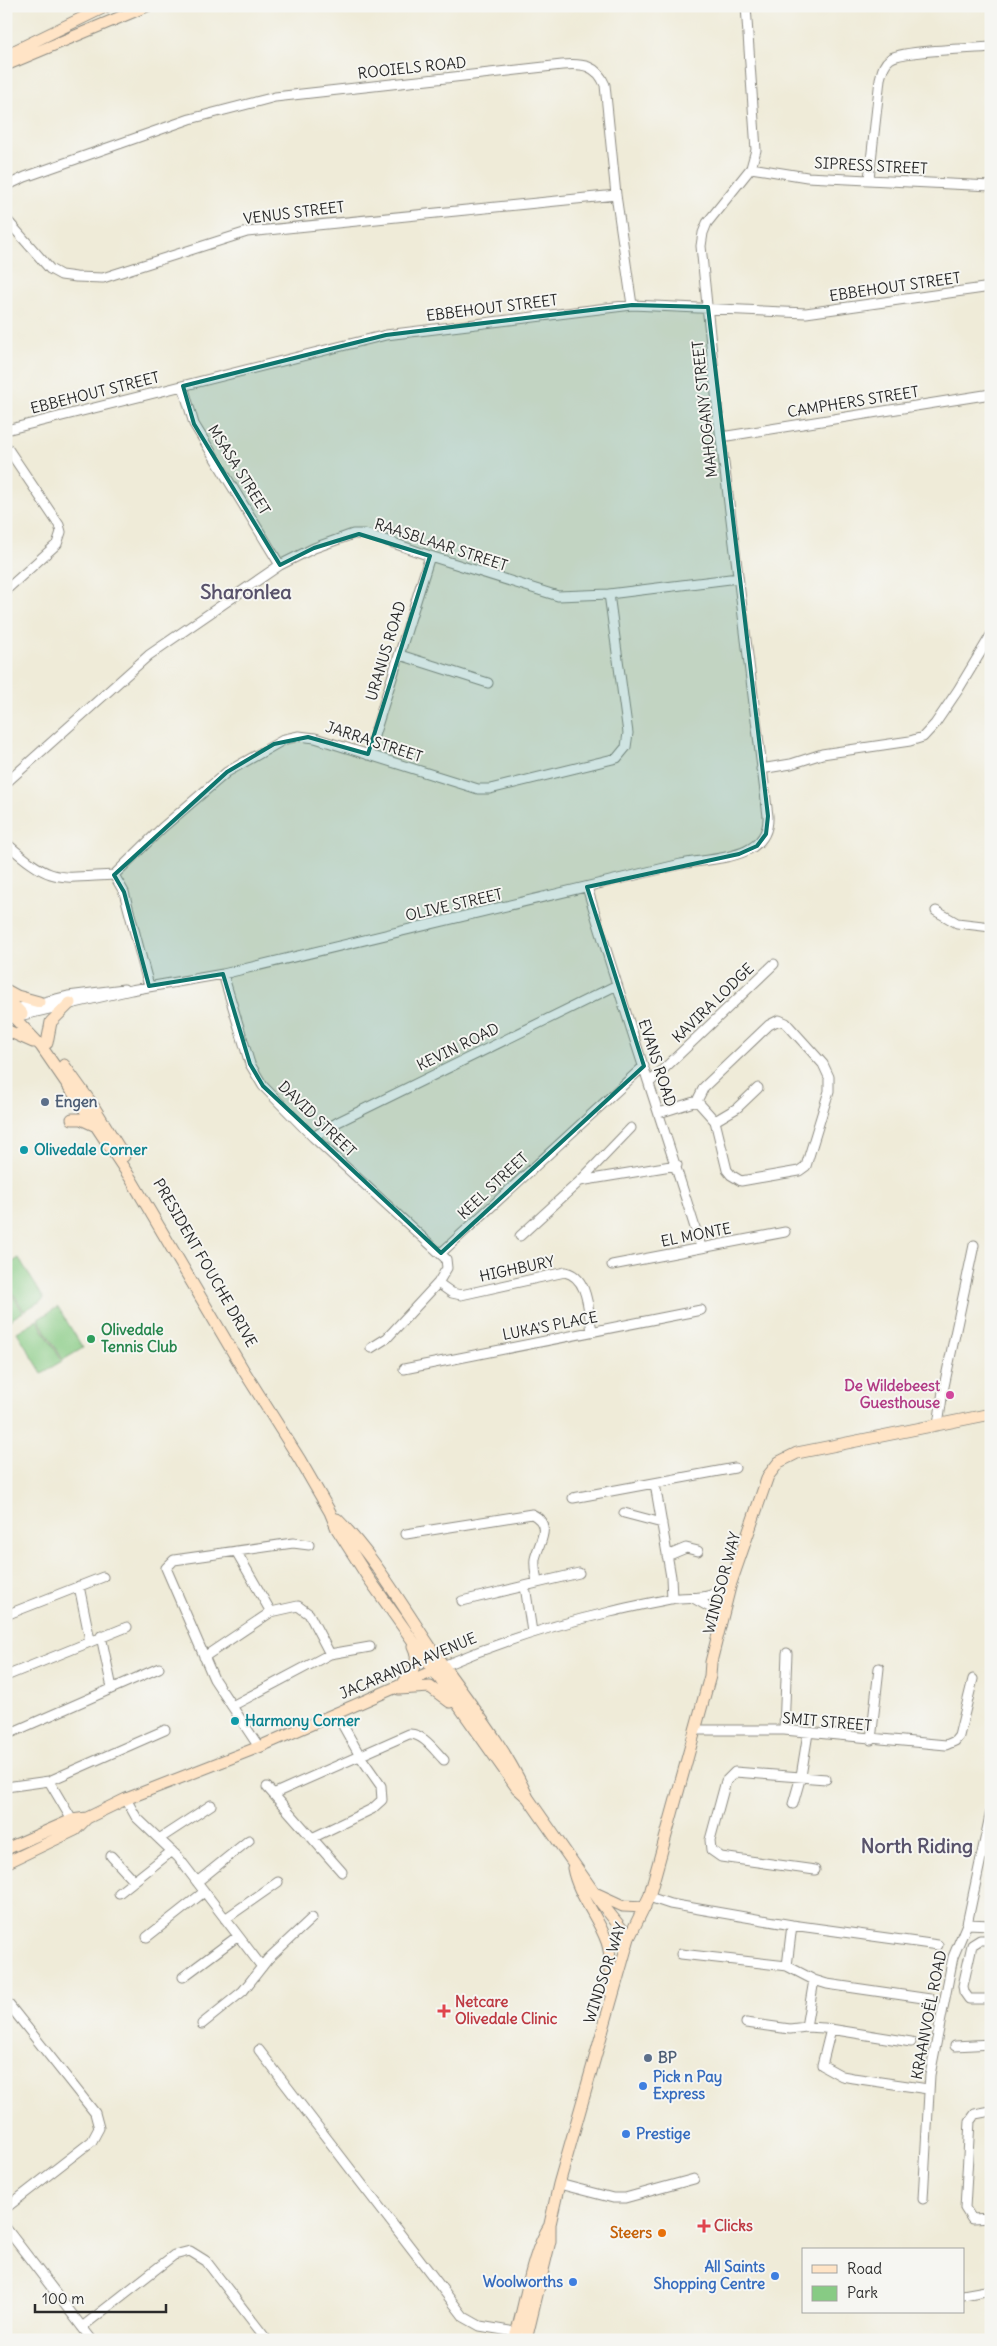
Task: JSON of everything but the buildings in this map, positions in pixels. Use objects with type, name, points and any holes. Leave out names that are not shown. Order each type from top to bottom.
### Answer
[{"type":"street","points":[[6,55],[107,6]]},
{"type":"street","points":[[6,65],[147,6]]},
{"type":"street","name":"MAHOGANY STREET","points":[[746,6],[757,138],[756,150],[751,168],[715,212],[703,233],[701,246],[721,437],[769,824]]},
{"type":"street","points":[[869,178],[880,79],[889,59],[903,54],[991,47]]},
{"type":"street","name":"ROOIELS ROAD","points":[[6,186],[24,177],[152,131],[260,100],[577,63],[592,68],[605,85],[616,195],[632,305]]},
{"type":"street","name":"SIPRESS STREET","points":[[751,168],[807,176],[991,186]]},
{"type":"street","name":"VENUS STREET","points":[[6,219],[50,269],[61,275],[94,278],[115,274],[247,232],[616,195]]},
{"type":"street","name":"EBBEHOUT STREET","points":[[6,430],[386,335],[632,305],[806,313],[991,287]]},
{"type":"street","name":"MSASA STREET","points":[[183,386],[194,424],[280,565]]},
{"type":"street","name":"CAMPHERS STREET","points":[[721,437],[991,394]]},
{"type":"street","points":[[6,446],[59,525],[60,539],[52,549],[6,590]]},
{"type":"street","name":"RAASBLAAR STREET","points":[[6,783],[149,655],[280,565],[314,548],[360,534],[385,540],[551,595],[572,597],[609,594],[738,578]]},
{"type":"street","name":"URANUS ROAD","points":[[368,754],[430,556]]},
{"type":"street","name":"JARRA STREET","points":[[114,875],[162,828],[227,772],[274,744],[292,737],[308,737],[368,754],[478,790],[490,789],[617,758],[626,747],[628,733],[609,594]]},
{"type":"street","points":[[761,769],[790,764],[822,754],[910,742],[923,737],[935,724],[958,690],[991,635]]},
{"type":"street","points":[[400,655],[488,683]]},
{"type":"street","name":"OLIVE STREET","points":[[12,1013],[115,995],[149,986],[223,974],[681,864],[749,851],[762,841],[769,824]]},
{"type":"street","points":[[6,843],[48,875],[68,878],[114,875],[124,892],[149,986]]},
{"type":"street","name":"EVANS ROAD","points":[[587,887],[616,985],[677,1164],[701,1247]]},
{"type":"street","points":[[936,911],[957,923],[991,928]]},
{"type":"street","name":"KAVIRA LODGE","points":[[649,1083],[774,964]]},
{"type":"street","name":"DAVID STREET","points":[[223,974],[255,1075],[273,1098],[313,1137],[441,1253]]},
{"type":"street","name":"KEVIN ROAD","points":[[313,1137],[338,1122],[616,985]]},
{"type":"street","name":"OLIVE STREET","points":[[12,1013],[39,1002],[114,989],[131,990]]},
{"type":"street","points":[[6,990],[17,996],[39,1002]]},
{"type":"street","name":"PRESIDENT FOUCHE DRIVE","points":[[6,998],[12,1013],[44,1045],[92,1104],[141,1183],[248,1368],[249,1377]]},
{"type":"street","points":[[6,1030],[44,1045],[51,1022],[70,1003]]},
{"type":"street","points":[[659,1113],[697,1101],[704,1086],[774,1021],[786,1023],[827,1070],[830,1077],[829,1091],[809,1162],[799,1171],[749,1180],[736,1179],[731,1175],[725,1164],[715,1121],[697,1101]]},
{"type":"street","name":"PRESIDENT FOUCHE DRIVE","points":[[44,1045],[130,1179],[330,1512],[337,1529],[347,1545],[405,1630],[490,1729],[528,1798],[595,1894],[629,1938]]},
{"type":"street","name":"KEEL STREET","points":[[441,1253],[644,1066]]},
{"type":"street","points":[[715,1121],[738,1108],[758,1088]]},
{"type":"street","points":[[72,1119],[81,1119],[96,1126]]},
{"type":"street","points":[[520,1236],[580,1181],[631,1128]]},
{"type":"street","points":[[580,1181],[677,1164]]},
{"type":"street","name":"EL MONTE","points":[[612,1265],[785,1232]]},
{"type":"street","points":[[974,1245],[943,1391],[938,1424],[991,1414]]},
{"type":"street","points":[[371,1348],[387,1338],[438,1283],[447,1268],[446,1259],[441,1253]]},
{"type":"street","name":"HIGHBURY","points":[[438,1283],[452,1293],[461,1294],[565,1272],[571,1273],[576,1276],[583,1286],[592,1331]]},
{"type":"street","name":"LUKA'S PLACE","points":[[404,1369],[701,1310]]},
{"type":"street","name":"WINDSOR WAY","points":[[710,1676],[711,1662],[721,1621],[745,1538],[768,1476],[784,1458],[816,1448],[938,1424]]},
{"type":"street","points":[[574,1498],[735,1468]]},
{"type":"street","points":[[655,1484],[672,1599]]},
{"type":"street","name":"PRESIDENT FOUCHE DRIVE","points":[[330,1512],[364,1550],[469,1721],[517,1788],[528,1798]]},
{"type":"street","points":[[624,1513],[662,1523]]},
{"type":"street","points":[[406,1534],[532,1514],[540,1520],[544,1534],[536,1556],[537,1583]]},
{"type":"street","name":"WINDSOR WAY","points":[[515,2336],[539,2248],[550,2224],[559,2184],[629,1938],[647,1902],[710,1676],[716,1663],[751,1540],[751,1526]]},
{"type":"street","points":[[259,1746],[214,1679],[166,1568],[174,1560],[293,1543],[309,1545]]},
{"type":"street","points":[[667,1556],[686,1548],[698,1551]]},
{"type":"street","points":[[236,1551],[271,1612]]},
{"type":"street","points":[[462,1601],[579,1573]]},
{"type":"street","points":[[6,1616],[103,1577]]},
{"type":"street","name":"JACARANDA AVENUE","points":[[6,1863],[74,1830],[87,1818],[126,1799],[259,1746],[438,1668],[532,1632],[609,1612],[672,1599],[695,1599],[716,1593],[731,1583]]},
{"type":"street","points":[[79,1586],[90,1640]]},
{"type":"street","points":[[525,1586],[532,1632]]},
{"type":"street","points":[[695,1599],[711,1608],[721,1621]]},
{"type":"street","points":[[204,1657],[271,1612],[298,1606],[304,1609],[314,1622],[330,1654]]},
{"type":"street","points":[[6,1676],[90,1640],[127,1627]]},
{"type":"street","points":[[402,1683],[413,1670],[417,1660],[415,1649],[405,1630]]},
{"type":"street","points":[[101,1636],[112,1688]]},
{"type":"street","points":[[232,1706],[330,1654],[370,1648]]},
{"type":"street","points":[[784,1730],[787,1653]]},
{"type":"street","points":[[6,1735],[159,1668]]},
{"type":"street","points":[[871,1740],[878,1668]]},
{"type":"street","name":"SMIT STREET","points":[[695,1730],[784,1730],[871,1740],[942,1745],[955,1741],[961,1732],[973,1679]]},
{"type":"street","points":[[384,1691],[430,1687],[444,1696],[469,1721]]},
{"type":"street","points":[[312,1838],[372,1809],[382,1800],[381,1786],[360,1756],[336,1713]]},
{"type":"street","points":[[6,1787],[49,1781],[164,1730]]},
{"type":"street","points":[[793,1804],[801,1776],[808,1733]]},
{"type":"street","points":[[342,1872],[270,1790],[360,1756],[404,1736],[414,1734],[423,1739],[444,1760]]},
{"type":"street","points":[[814,1870],[721,1857],[711,1850],[710,1840],[726,1781],[732,1774],[743,1772],[826,1778]]},
{"type":"street","points":[[49,1781],[72,1820]]},
{"type":"street","points":[[126,1799],[136,1817],[172,1851],[262,1966]]},
{"type":"street","points":[[159,1839],[211,1806]]},
{"type":"street","name":"KRAANVOËL ROAD","points":[[923,2199],[928,2089],[954,1957],[967,1924],[991,1812]]},
{"type":"street","name":"JACARANDA AVENUE","points":[[6,1849],[72,1820],[87,1818]]},
{"type":"street","points":[[197,1882],[249,1840]]},
{"type":"street","points":[[119,1894],[172,1851]]},
{"type":"street","points":[[111,1856],[134,1881]]},
{"type":"street","points":[[571,1860],[577,1883],[607,1943],[610,1956],[608,2011]]},
{"type":"street","points":[[225,1919],[278,1882]]},
{"type":"street","points":[[147,1937],[204,1892]]},
{"type":"street","points":[[595,1894],[623,1906],[647,1902],[670,1904],[792,1925],[938,1945]]},
{"type":"street","points":[[202,2024],[243,1991],[262,1966],[312,1918]]},
{"type":"street","points":[[967,1924],[991,1925]]},
{"type":"street","points":[[787,1966],[792,1925]]},
{"type":"street","points":[[183,1977],[238,1936]]},
{"type":"street","points":[[991,1940],[980,1940],[972,1945],[963,1986],[964,1992],[969,1999],[991,1999],[991,2015]]},
{"type":"street","points":[[681,1954],[787,1966],[814,1980],[827,1984],[930,2000]]},
{"type":"street","points":[[806,2026],[814,1980]]},
{"type":"street","points":[[6,2001],[95,2113],[100,2128],[92,2141],[6,2208]]},
{"type":"street","points":[[746,2022],[790,2029],[806,2026],[831,2029],[911,2042]]},
{"type":"street","points":[[831,2029],[822,2065],[842,2076],[928,2089]]},
{"type":"street","points":[[954,2046],[991,2044]]},
{"type":"street","points":[[259,2050],[464,2317],[480,2326],[515,2336],[528,2337]]},
{"type":"street","points":[[991,2111],[975,2114],[970,2121],[965,2208],[972,2219],[991,2218]]},
{"type":"street","points":[[559,2184],[613,2198],[625,2198],[694,2179]]},
{"type":"street","name":"WINDSOR WAY","points":[[528,2337],[550,2241],[550,2224]]},
{"type":"street","points":[[6,2228],[92,2340]]},
{"type":"street","points":[[82,2327],[174,2255],[190,2251],[206,2261],[267,2340]]},
{"type":"street","points":[[964,2295],[991,2290]]},
{"type":"highlighted area","points":[[632,305],[708,307],[768,816],[766,834],[757,846],[739,854],[587,887],[644,1066],[441,1253],[263,1086],[250,1064],[223,974],[149,986],[124,892],[114,875],[227,772],[274,744],[308,737],[368,754],[430,556],[359,534],[314,548],[280,565],[194,424],[183,386],[386,335]]},
{"type":"green space","points":[[19,1258],[44,1299],[24,1311],[6,1281],[6,1266]]},
{"type":"green space","points":[[6,1284],[23,1312],[6,1322]]},
{"type":"green space","points":[[58,1307],[83,1348],[63,1360],[38,1319]]},
{"type":"green space","points":[[37,1320],[62,1361],[42,1373],[17,1332]]},
{"type":"place","name":"Engen","points":[[45,1102]]},
{"type":"place","name":"Olivedale Corner","points":[[24,1150]]},
{"type":"place","name":"Olivedale Tennis Club","points":[[91,1339]]},
{"type":"place","name":"De Wildebeest Guesthouse","points":[[950,1395]]},
{"type":"place","name":"Harmony Corner","points":[[235,1721]]},
{"type":"place","name":"Netcare Olivedale Clinic","points":[[444,2011]]},
{"type":"place","name":"BP","points":[[648,2058]]},
{"type":"place","name":"Pick n Pay Express","points":[[643,2086]]},
{"type":"place","name":"Prestige","points":[[626,2134]]},
{"type":"place","name":"Clicks","points":[[704,2226]]},
{"type":"place","name":"Steers","points":[[662,2233]]},
{"type":"place","name":"All Saints Shopping Centre","points":[[775,2276]]},
{"type":"place","name":"Woolworths","points":[[573,2282]]},
{"type":"district","name":"Sharonlea","points":[[246,592]]},
{"type":"district","name":"North Riding","points":[[917,1846]]}]
